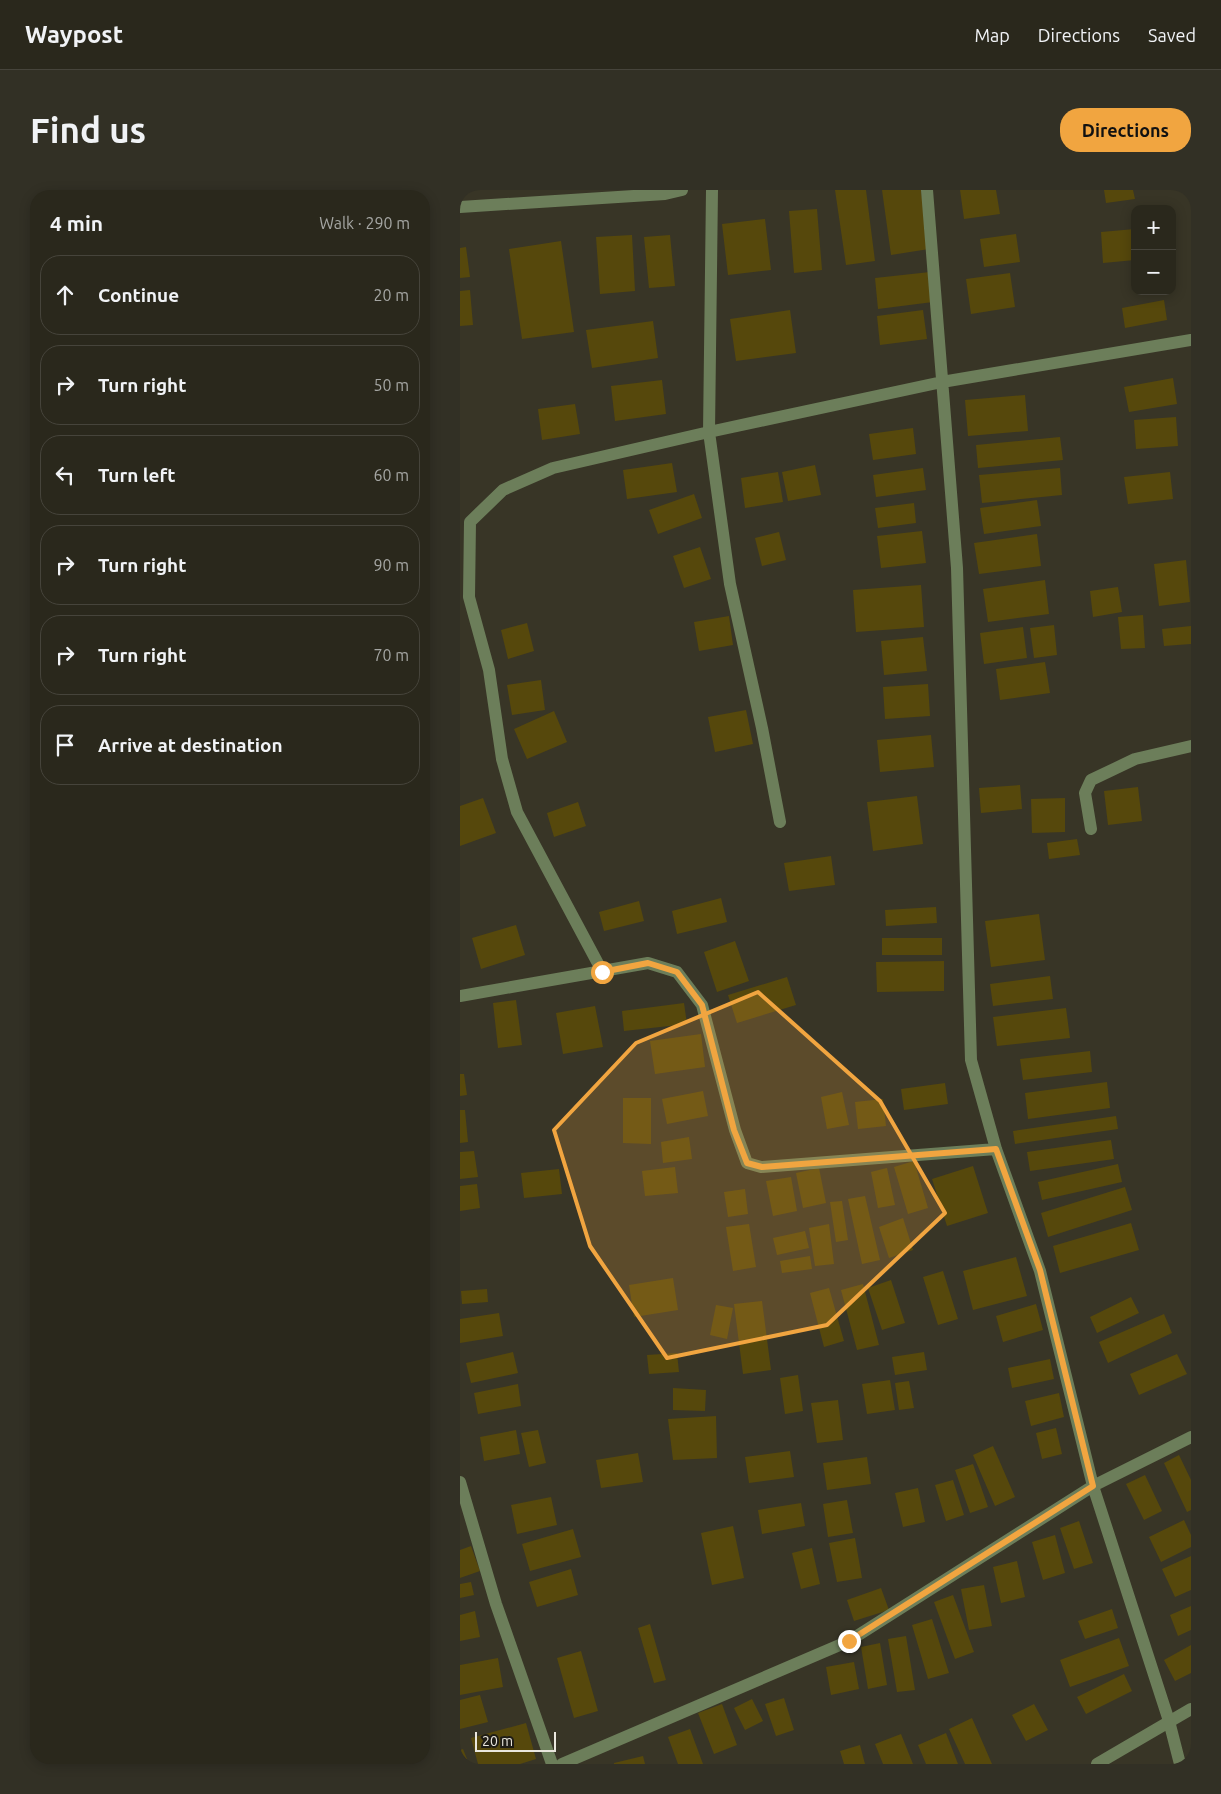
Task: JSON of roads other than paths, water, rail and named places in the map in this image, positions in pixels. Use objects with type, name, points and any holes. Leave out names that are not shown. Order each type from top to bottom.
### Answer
[{"type":"street","points":[[460,207],[682,190]]},
{"type":"street","points":[[712,190],[709,432],[730,584],[762,728],[780,822]]},
{"type":"street","points":[[927,190],[957,568],[970,1060],[996,1149],[1040,1270],[1093,1486],[1169,1721],[1180,1764]]},
{"type":"street","points":[[602,972],[517,812],[502,759],[489,670],[469,597],[470,522],[504,490],[552,468],[942,382],[1191,340]]},
{"type":"street","points":[[1092,830],[1086,793],[1091,780],[1135,759],[1191,746]]},
{"type":"street","points":[[460,996],[648,963],[677,972],[702,1005],[734,1130],[747,1163],[762,1167],[996,1149]]},
{"type":"street","points":[[562,1764],[849,1641],[1093,1486],[1191,1436]]},
{"type":"street","points":[[460,1482],[496,1604],[552,1764]]},
{"type":"street","points":[[1097,1764],[1191,1709]]}]
